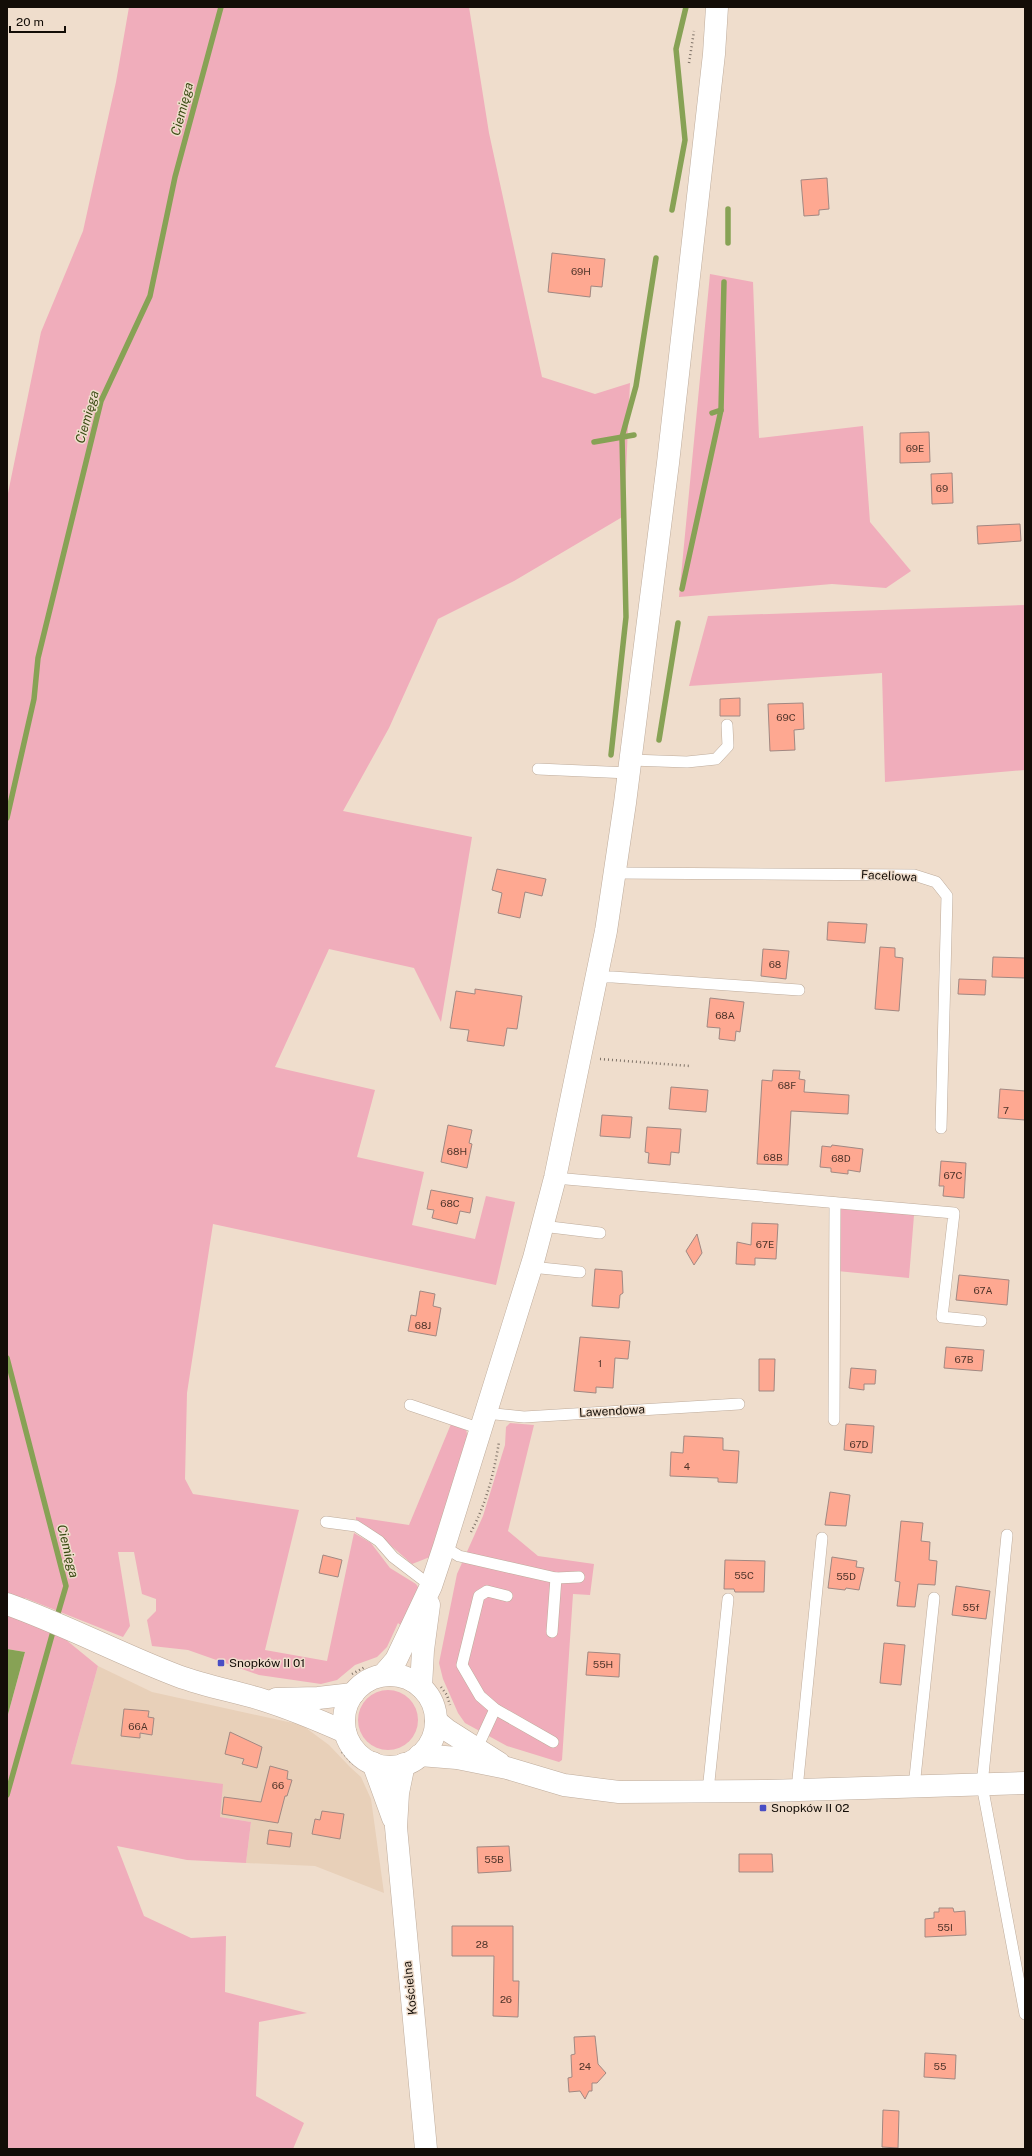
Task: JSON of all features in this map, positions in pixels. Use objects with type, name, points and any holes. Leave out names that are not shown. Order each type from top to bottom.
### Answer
[{"type":"main road","points":[[261,1699],[318,1698],[351,1685],[361,1685],[375,1670],[396,1660],[431,1586],[444,1547],[531,1267],[555,1178],[582,1058],[597,977],[615,873],[630,766],[668,463],[714,54],[717,7]]},
{"type":"main road","points":[[714,54],[723,7]]},
{"type":"main road","points":[[431,1586],[423,1650],[432,1702],[443,1714],[447,1730],[507,1768]]},
{"type":"main road","points":[[13,1606],[87,1636],[129,1657],[181,1677],[261,1699],[316,1719],[353,1748],[365,1765],[384,1766],[412,1760],[457,1758],[507,1768],[564,1785],[619,1792],[799,1790],[1025,1784]]},
{"type":"main road","points":[[375,1670],[403,1676],[430,1685]]},
{"type":"main road","points":[[342,1739],[345,1712],[351,1685]]},
{"type":"main road","points":[[412,1760],[432,1740],[443,1714]]},
{"type":"main road","name":"Kościelna","points":[[412,1760],[398,1793],[396,1827],[426,2149]]},
{"type":"main road","name":"Kościelna","points":[[365,1765],[396,1827]]},
{"type":"lane","points":[[538,769],[630,766],[716,759],[728,746],[727,725]]},
{"type":"lane","name":"Faceliowa","points":[[615,873],[914,875],[936,882],[947,896],[941,1128]]},
{"type":"lane","points":[[597,977],[799,990]]},
{"type":"lane","points":[[555,1178],[954,1213],[942,1317],[981,1321]]},
{"type":"lane","points":[[834,1420],[835,1203]]},
{"type":"lane","points":[[542,1226],[600,1233]]},
{"type":"lane","points":[[531,1267],[580,1272]]},
{"type":"lane","name":"Lawendowa","points":[[410,1405],[483,1421],[524,1417],[739,1404]]},
{"type":"lane","points":[[326,1522],[356,1526],[379,1541],[393,1557],[431,1586]]},
{"type":"lane","points":[[1007,1535],[982,1785],[1025,2014]]},
{"type":"lane","points":[[799,1790],[798,1779],[822,1538]]},
{"type":"lane","points":[[444,1547],[458,1556],[556,1578],[579,1577]]},
{"type":"lane","points":[[552,1632],[556,1578]]},
{"type":"lane","points":[[507,1596],[487,1591],[479,1596],[462,1665],[480,1696],[495,1708],[553,1742]]},
{"type":"lane","points":[[914,1787],[934,1598]]},
{"type":"lane","points":[[708,1791],[728,1599]]},
{"type":"lane","points":[[477,1748],[495,1708]]},
{"type":"path","points":[[582,1058],[690,1066]]},
{"type":"path","points":[[351,1685],[375,1670]]},
{"type":"path","points":[[430,1685],[446,1695],[443,1714]]},
{"type":"path","points":[[342,1739],[344,1756],[365,1765]]},
{"type":"shaded area","points":[[129,7],[469,7],[489,133],[542,377],[595,394],[630,383],[624,516],[514,581],[438,619],[389,728],[343,811],[472,837],[441,1022],[414,968],[329,949],[275,1067],[375,1090],[357,1157],[424,1172],[412,1225],[475,1239],[486,1196],[515,1202],[496,1285],[213,1224],[187,1393],[185,1479],[193,1494],[299,1510],[265,1650],[327,1661],[354,1533],[371,1543],[390,1568],[416,1584],[420,1590],[405,1629],[398,1623],[387,1647],[377,1657],[355,1665],[337,1680],[321,1684],[259,1675],[188,1650],[152,1646],[147,1620],[156,1611],[156,1599],[142,1594],[134,1552],[118,1552],[130,1626],[123,1637],[25,1598],[13,1617],[65,1639],[98,1666],[71,1764],[223,1784],[220,1817],[251,1822],[246,1863],[187,1860],[117,1846],[144,1916],[191,1938],[226,1936],[225,1992],[307,2013],[259,2022],[256,2096],[304,2123],[293,2149],[7,2149],[7,1718],[25,1652],[7,1649],[7,498],[41,332],[83,231],[116,82]]},
{"type":"shaded area","points":[[710,274],[753,282],[759,438],[863,426],[870,522],[911,571],[886,588],[832,584],[679,597]]},
{"type":"shaded area","points":[[1025,605],[1025,770],[885,782],[882,673],[689,686],[708,616]]},
{"type":"shaded area","points":[[840,1208],[914,1215],[909,1278],[837,1271]]},
{"type":"shaded area","points":[[510,1423],[534,1425],[508,1531],[538,1556],[594,1564],[590,1595],[573,1594],[562,1760],[559,1762],[507,1746],[465,1723],[458,1713],[443,1679],[439,1663],[457,1574],[483,1516],[505,1445],[506,1427]]},
{"type":"shaded area","points":[[451,1424],[466,1429],[468,1439],[435,1555],[412,1564],[380,1536],[356,1523],[356,1517],[409,1525]]},
{"type":"shaded area","points":[[7,1649],[25,1652],[7,1718]]},
{"type":"shaded area","points":[[98,1666],[152,1692],[302,1725],[329,1745],[361,1777],[371,1799],[384,1893],[315,1866],[246,1863],[251,1822],[220,1817],[71,1764]]},
{"type":"shaded area","points":[[388,1690],[404,1695],[409,1699],[413,1704],[418,1720],[413,1736],[409,1741],[404,1745],[388,1750],[372,1745],[367,1741],[363,1736],[358,1720],[363,1704],[367,1699],[372,1695]]},
{"type":"building","points":[[827,178],[829,209],[819,210],[819,215],[804,216],[801,180]]},
{"type":"building","points":[[552,253],[605,259],[602,287],[591,286],[590,297],[548,292]]},
{"type":"building","points":[[929,432],[930,462],[900,463],[900,433]]},
{"type":"building","points":[[952,473],[953,503],[932,504],[931,474]]},
{"type":"building","points":[[1020,524],[1021,541],[978,544],[977,526]]},
{"type":"building","points":[[740,698],[740,716],[720,716],[720,699]]},
{"type":"building","points":[[803,703],[804,729],[794,730],[795,750],[770,751],[768,704]]},
{"type":"building","points":[[497,869],[546,879],[542,896],[525,892],[520,918],[498,913],[502,893],[492,890]]},
{"type":"building","points":[[828,922],[867,924],[865,943],[827,940]]},
{"type":"building","points":[[880,947],[895,948],[895,957],[903,958],[899,1011],[875,1009]]},
{"type":"building","points":[[763,949],[789,951],[786,979],[761,976]]},
{"type":"building","points":[[993,957],[1025,958],[1025,978],[992,977]]},
{"type":"building","points":[[959,979],[986,980],[985,995],[958,994]]},
{"type":"building","points":[[475,989],[522,996],[517,1029],[507,1028],[504,1046],[467,1041],[469,1030],[450,1028],[456,991],[475,994]]},
{"type":"building","points":[[710,998],[744,1002],[740,1032],[736,1031],[735,1041],[719,1039],[720,1028],[707,1027]]},
{"type":"building","points":[[773,1070],[800,1071],[799,1079],[805,1080],[804,1092],[849,1095],[848,1114],[791,1111],[788,1165],[757,1164],[762,1080],[772,1081]]},
{"type":"building","points":[[671,1087],[708,1090],[706,1112],[669,1109]]},
{"type":"building","points":[[1000,1089],[1025,1091],[1025,1120],[998,1118]]},
{"type":"building","points":[[602,1115],[632,1117],[630,1138],[600,1136]]},
{"type":"building","points":[[448,1125],[472,1130],[469,1143],[472,1144],[467,1168],[441,1162]]},
{"type":"building","points":[[647,1127],[681,1129],[679,1153],[671,1152],[670,1165],[648,1163],[649,1153],[645,1152]]},
{"type":"building","points":[[832,1145],[863,1149],[860,1172],[848,1170],[848,1174],[831,1172],[831,1168],[820,1167],[822,1146],[831,1147]]},
{"type":"building","points":[[941,1161],[966,1163],[964,1198],[943,1196],[944,1186],[939,1186]]},
{"type":"building","points":[[431,1190],[473,1198],[470,1213],[460,1211],[457,1224],[432,1218],[434,1210],[427,1209]]},
{"type":"building","points":[[752,1223],[778,1224],[776,1259],[755,1258],[755,1265],[736,1264],[737,1242],[751,1245]]},
{"type":"building","points":[[697,1234],[702,1253],[694,1265],[686,1251]]},
{"type":"building","points":[[595,1269],[622,1271],[623,1293],[620,1295],[619,1308],[592,1306]]},
{"type":"building","points":[[959,1275],[1009,1280],[1007,1305],[956,1300]]},
{"type":"building","points":[[420,1291],[435,1294],[433,1306],[441,1308],[436,1336],[408,1331],[411,1315],[416,1316]]},
{"type":"building","points":[[580,1337],[630,1341],[628,1359],[615,1358],[613,1388],[596,1387],[596,1393],[574,1391]]},
{"type":"building","points":[[946,1347],[984,1350],[982,1371],[944,1368]]},
{"type":"building","points":[[759,1359],[775,1359],[774,1391],[759,1391]]},
{"type":"building","points":[[851,1368],[876,1370],[875,1384],[864,1384],[864,1390],[849,1388]]},
{"type":"building","points":[[846,1424],[874,1426],[872,1453],[844,1450]]},
{"type":"building","points":[[684,1436],[723,1438],[723,1450],[739,1451],[737,1483],[718,1482],[718,1478],[670,1476],[671,1452],[683,1453]]},
{"type":"building","points":[[830,1492],[850,1495],[846,1526],[825,1525]]},
{"type":"building","points":[[901,1521],[923,1523],[921,1541],[930,1542],[929,1560],[937,1561],[935,1585],[918,1584],[915,1607],[897,1606],[900,1582],[895,1581]]},
{"type":"building","points":[[323,1555],[342,1560],[338,1577],[319,1573]]},
{"type":"building","points":[[832,1557],[857,1561],[856,1567],[864,1568],[859,1590],[828,1588]]},
{"type":"building","points":[[725,1560],[765,1561],[764,1592],[735,1592],[734,1589],[724,1589]]},
{"type":"building","points":[[956,1586],[990,1591],[986,1619],[952,1615]]},
{"type":"building","points":[[884,1643],[905,1645],[901,1685],[880,1683]]},
{"type":"building","points":[[588,1652],[620,1654],[619,1677],[586,1675]]},
{"type":"building","points":[[124,1709],[149,1711],[148,1717],[154,1718],[152,1735],[140,1733],[140,1738],[121,1736]]},
{"type":"building","points":[[230,1732],[262,1747],[257,1768],[242,1764],[244,1759],[225,1754]]},
{"type":"building","points":[[270,1766],[288,1771],[287,1779],[292,1780],[287,1796],[285,1796],[278,1823],[222,1814],[224,1797],[261,1802]]},
{"type":"building","points":[[322,1811],[344,1814],[340,1839],[312,1834],[315,1819],[320,1820]]},
{"type":"building","points":[[269,1830],[292,1833],[290,1847],[267,1844]]},
{"type":"building","points":[[509,1846],[511,1871],[478,1873],[477,1847]]},
{"type":"building","points":[[739,1854],[772,1854],[773,1872],[739,1872]]},
{"type":"building","points":[[939,1908],[953,1908],[954,1912],[965,1911],[966,1935],[925,1937],[925,1919],[934,1918],[934,1912],[939,1912]]},
{"type":"building","points":[[452,1926],[513,1926],[513,1981],[519,1981],[518,2017],[493,2016],[494,1956],[452,1956]]},
{"type":"building","points":[[595,2036],[598,2064],[606,2073],[597,2083],[592,2083],[592,2091],[589,2091],[585,2099],[580,2091],[569,2092],[568,2078],[572,2077],[571,2055],[575,2054],[574,2037]]},
{"type":"building","points":[[925,2053],[956,2055],[955,2079],[924,2077]]},
{"type":"building","points":[[883,2110],[899,2111],[898,2148],[882,2147]]},
{"type":"waterway","name":"Ciemięga","points":[[7,818],[34,699],[38,658],[101,401],[150,296],[175,177],[221,7]]},
{"type":"waterway","points":[[672,210],[685,140],[676,49],[686,7]]},
{"type":"waterway","points":[[728,209],[728,243]]},
{"type":"waterway","points":[[611,755],[626,617],[622,437],[636,386],[656,258]]},
{"type":"waterway","points":[[682,589],[721,410],[724,282]]},
{"type":"waterway","points":[[712,413],[721,410]]},
{"type":"waterway","points":[[594,442],[634,435]]},
{"type":"waterway","points":[[659,740],[678,623]]},
{"type":"waterway","name":"Ciemięga","points":[[7,1358],[66,1586],[56,1620]]},
{"type":"waterway","name":"Ciemięga","points":[[7,1795],[54,1628]]},
{"type":"place","name":"Snopków II 01","points":[[221,1663]]},
{"type":"place","name":"Snopków II 02","points":[[763,1808]]}]
